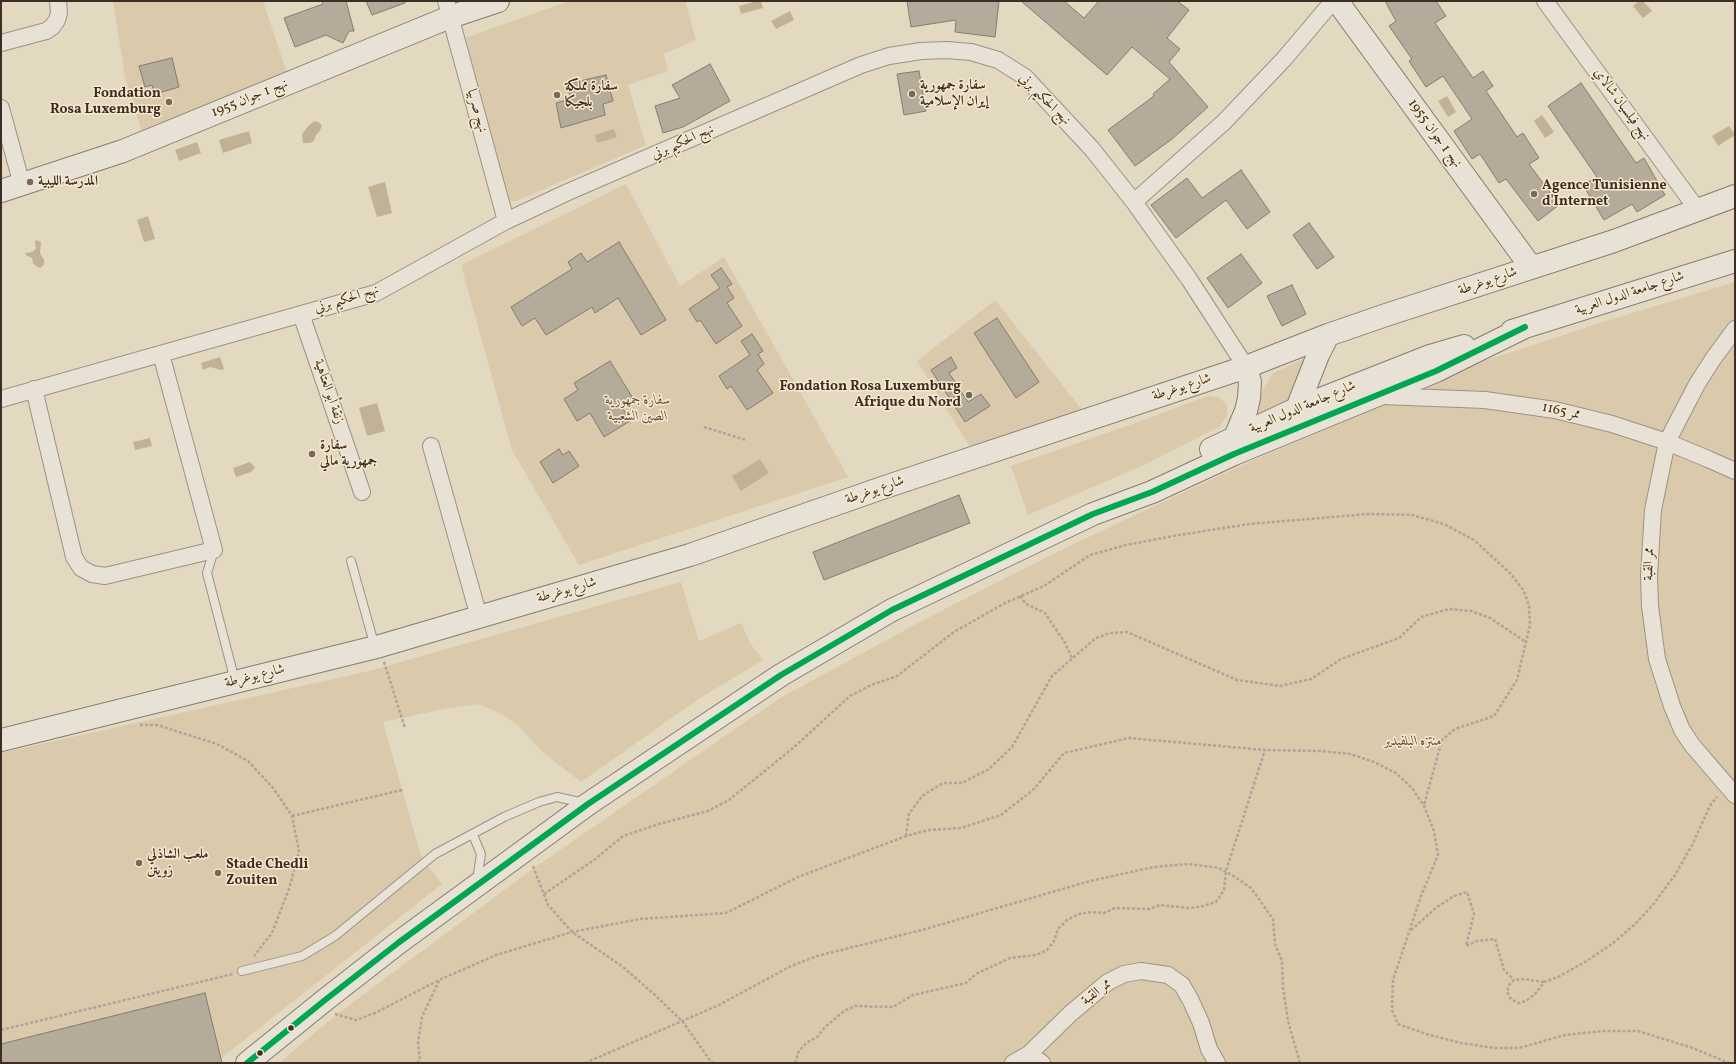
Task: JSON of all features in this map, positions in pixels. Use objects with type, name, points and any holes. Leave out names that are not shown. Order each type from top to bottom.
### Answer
[{"type":"street","points":[[1,43],[46,31],[52,27],[57,20],[59,12],[58,1]]},
{"type":"street","name":"نهج 1 جوان 1955","points":[[1,191],[123,151],[448,9],[498,1]]},
{"type":"street","points":[[1134,202],[1224,122],[1284,59],[1333,1]]},
{"type":"street","name":"نهج 1 جوان 1955","points":[[1337,1],[1531,267]]},
{"type":"street","name":"نهج فيلسيان شالاي","points":[[1545,1],[1696,209]]},
{"type":"street","name":"نهج صربيا","points":[[448,9],[506,221]]},
{"type":"street","name":"نهج الحكيم برني","points":[[1,399],[376,293],[506,221],[861,65],[890,56],[921,51],[947,50],[971,52],[998,60],[1025,77],[1092,150],[1134,202],[1189,279],[1246,367]]},
{"type":"street","points":[[1,108],[22,185]]},
{"type":"street","name":"شارع يوغرطة","points":[[1,740],[375,647],[690,555],[885,487],[1246,367],[1328,335],[1531,267],[1614,241],[1696,209],[1735,196]]},
{"type":"street","name":"شارع جامعة الدول العربية","points":[[247,1063],[325,1000],[476,884],[588,804],[781,675],[879,618],[1093,514],[1152,479],[1298,408],[1430,356],[1735,261]]},
{"type":"street","name":"زنقة أبو العتاهية","points":[[301,314],[362,492]]},
{"type":"street","name":"شارع جامعة الدول العربية","points":[[1093,514],[1152,492],[1225,458],[1379,396],[1436,371],[1525,327]]},
{"type":"street","name":"ممر القبة","points":[[1730,790],[1692,745],[1682,730],[1672,706],[1657,658],[1650,606],[1649,576],[1653,510],[1667,442],[1697,384],[1735,329]]},
{"type":"street","points":[[1283,434],[1298,408],[1309,376],[1328,335]]},
{"type":"street","points":[[34,389],[74,557],[81,568],[92,574],[105,576],[214,550],[161,354]]},
{"type":"street","points":[[1225,458],[1246,411],[1249,398],[1250,382],[1246,367]]},
{"type":"street","name":"ممر 1165","points":[[1379,396],[1484,400],[1535,407],[1612,424],[1667,442],[1735,471]]},
{"type":"street","points":[[431,446],[479,617]]},
{"type":"street","name":"ممر القبة","points":[[1013,1063],[1029,1054],[1071,1013],[1108,982],[1124,974],[1141,971],[1168,974],[1182,985],[1201,1023],[1209,1049],[1217,1063]]},
{"type":"street","points":[[1029,1054],[1042,1063]]},
{"type":"lane","points":[[214,550],[207,573],[235,682]]},
{"type":"lane","points":[[351,561],[375,647]]},
{"type":"lane","points":[[242,971],[302,956],[335,936],[435,854],[473,835],[504,817],[539,802],[557,797],[588,804]]},
{"type":"lane","points":[[473,835],[481,854],[476,884]]},
{"type":"path","points":[[704,427],[746,440]]},
{"type":"path","points":[[544,894],[594,860],[622,836],[658,824],[708,811],[729,800],[792,748],[850,696],[871,685],[897,676],[954,632],[1005,603],[1044,586],[1090,555],[1126,545],[1249,524],[1368,514],[1412,515],[1444,524],[1474,540],[1510,573],[1524,591],[1529,606],[1530,625],[1517,680],[1494,716],[1455,729],[1442,740],[1424,806]]},
{"type":"path","points":[[1020,596],[1026,604],[1045,613],[1065,643],[1072,658]]},
{"type":"path","points":[[906,836],[909,814],[922,796],[943,784],[962,783],[989,769],[1012,747],[1052,676],[1096,638],[1110,633],[1127,632],[1237,680],[1280,686],[1311,679],[1341,660],[1399,638],[1421,617],[1449,609],[1471,610],[1490,618],[1526,642]]},
{"type":"path","points":[[389,679],[405,728]]},
{"type":"path","points":[[1,1030],[242,971],[272,933],[289,889],[299,851],[292,816],[274,789],[248,761],[217,744],[157,725],[138,726]]},
{"type":"path","points":[[325,1000],[336,1015],[356,1020],[375,1014],[440,980],[496,955],[572,932],[640,919],[726,913],[798,877],[906,836],[929,830],[961,828],[1001,815],[1034,790],[1064,753],[1129,738],[1265,750],[1321,751],[1350,754],[1374,762],[1396,772],[1412,788],[1424,806],[1434,831],[1438,855],[1421,896],[1393,980],[1392,1010],[1398,1024],[1410,1030],[1461,1043],[1494,1048],[1519,1048],[1565,1035],[1603,1031],[1638,1031],[1690,1047],[1729,1063]]},
{"type":"path","points":[[795,1063],[798,1051],[806,1043],[817,1037],[825,1027],[844,1011],[855,1006],[893,1007],[913,995],[925,990],[938,989],[966,983],[976,974],[1010,958],[1036,955],[1047,950],[1054,941],[1058,929],[1066,920],[1079,914],[1090,912],[1104,913],[1115,908],[1149,909],[1160,905],[1188,908],[1200,907],[1216,902],[1224,890],[1226,872],[1265,750]]},
{"type":"path","points":[[292,816],[402,790]]},
{"type":"path","points":[[1544,982],[1535,994],[1526,1001],[1518,1003],[1511,999],[1507,992],[1509,985],[1514,980],[1523,979],[1544,982],[1558,977],[1585,962],[1612,944],[1634,925],[1652,906],[1675,876],[1692,845],[1711,804],[1730,790]]},
{"type":"path","points":[[522,851],[534,868],[548,905],[572,932],[623,968],[682,1022],[711,1062],[715,1063]]},
{"type":"path","points":[[586,1063],[719,1005],[791,966],[817,956],[922,930],[1090,881],[1154,867],[1188,864],[1219,868],[1251,888],[1273,919],[1275,944],[1282,961],[1283,986],[1288,1021],[1300,1063]]},
{"type":"path","points":[[1410,931],[1437,907],[1454,896],[1467,892],[1474,914],[1466,946],[1477,941],[1495,939],[1504,970],[1514,980]]},
{"type":"path","points":[[417,1063],[420,1060],[418,1043],[422,1017],[440,980]]},
{"type":"green space","points":[[113,1],[263,1],[287,73],[142,132],[125,77]]},
{"type":"green space","points":[[569,1],[685,1],[696,40],[664,54],[668,71],[628,85],[646,145],[516,201],[509,201],[505,196],[465,38]]},
{"type":"green space","name":"سفارة جمهورية الصين الشعبية","points":[[626,184],[680,286],[724,257],[848,477],[579,565],[512,450],[461,265]]},
{"type":"green space","name":"منتزه البلفيدير","points":[[1735,282],[1735,1063],[279,1063],[336,1015],[534,868],[780,698],[933,615],[1053,554],[1169,499],[1256,459],[1358,416],[1445,374],[1606,321]]},
{"type":"green space","points":[[995,300],[1083,411],[970,447],[917,361]]},
{"type":"green space","points":[[1309,356],[1289,405],[1251,421],[1259,398],[1272,374]]},
{"type":"green space","points":[[1207,396],[1219,397],[1227,405],[1227,416],[1219,427],[1144,465],[1028,515],[1011,466],[1144,420]]},
{"type":"green space","name":"Stade Chedli Zouiten","points":[[681,582],[699,641],[741,623],[750,643],[763,660],[697,700],[581,782],[540,750],[521,728],[503,715],[479,704],[449,708],[383,722],[421,856],[442,884],[215,1063],[1,1063],[1,753],[369,671]]},
{"type":"shaded area","points":[[761,1],[763,8],[741,14],[739,6]]},
{"type":"shaded area","points":[[1639,1],[1643,1],[1652,11],[1643,18],[1633,6]]},
{"type":"shaded area","points":[[790,11],[794,20],[776,29],[771,21]]},
{"type":"shaded area","points":[[1447,96],[1456,112],[1448,117],[1438,101]]},
{"type":"shaded area","points":[[1542,115],[1554,132],[1545,138],[1534,121]]},
{"type":"shaded area","points":[[315,121],[320,123],[322,126],[319,132],[314,141],[310,143],[303,143],[302,134],[310,124]]},
{"type":"shaded area","points":[[1729,126],[1735,135],[1718,146],[1712,136]]},
{"type":"shaded area","points":[[614,129],[617,137],[597,143],[595,135]]},
{"type":"shaded area","points":[[249,131],[252,143],[223,153],[219,140]]},
{"type":"shaded area","points":[[197,142],[201,153],[179,161],[175,150]]},
{"type":"shaded area","points":[[385,182],[392,213],[377,217],[368,187]]},
{"type":"shaded area","points":[[148,216],[155,239],[144,242],[137,220]]},
{"type":"shaded area","points":[[36,240],[41,242],[40,253],[44,260],[44,265],[40,268],[33,263],[32,258],[25,253],[32,252],[36,249]]},
{"type":"shaded area","points":[[220,357],[224,369],[221,370],[210,367],[203,370],[201,363]]},
{"type":"shaded area","points":[[377,403],[385,431],[367,436],[359,408]]},
{"type":"shaded area","points":[[150,438],[152,446],[135,450],[133,442]]},
{"type":"shaded area","points":[[760,459],[769,473],[741,491],[732,476]]},
{"type":"shaded area","points":[[250,462],[255,467],[254,469],[251,472],[236,477],[233,468]]},
{"type":"building","points":[[322,1],[346,1],[354,31],[349,31],[343,43],[326,35],[295,47],[284,18],[323,4]]},
{"type":"building","points":[[366,1],[405,1],[405,3],[372,15]]},
{"type":"building","points":[[907,1],[999,1],[995,37],[955,32],[956,20],[911,27]]},
{"type":"building","points":[[1021,1],[1064,1],[1084,18],[1099,1],[1177,1],[1189,10],[1167,38],[1180,49],[1169,62],[1208,107],[1172,139],[1135,166],[1108,130],[1154,96],[1153,94],[1170,79],[1132,47],[1107,75]]},
{"type":"building","points":[[1385,1],[1436,1],[1446,16],[1435,23],[1473,78],[1483,71],[1493,86],[1486,91],[1517,137],[1523,133],[1539,158],[1529,164],[1559,205],[1538,221],[1506,179],[1499,183],[1480,154],[1472,159],[1454,131],[1472,119],[1443,76],[1426,87],[1409,61],[1412,59],[1389,26],[1396,21]]},
{"type":"building","points":[[172,58],[179,87],[155,94],[152,85],[145,87],[139,66]]},
{"type":"building","points":[[710,64],[730,101],[683,127],[663,133],[655,106],[680,98],[672,85]]},
{"type":"building","points":[[919,71],[926,111],[904,115],[897,74]]},
{"type":"building","points":[[606,75],[613,101],[603,104],[605,115],[561,128],[556,103],[571,99],[567,84]]},
{"type":"building","points":[[1581,83],[1636,163],[1644,158],[1665,195],[1637,212],[1632,204],[1604,220],[1583,185],[1597,177],[1548,106]]},
{"type":"building","points":[[1241,170],[1270,212],[1247,229],[1226,200],[1176,238],[1151,205],[1187,178],[1202,198]]},
{"type":"building","points":[[1309,223],[1334,257],[1317,269],[1293,235]]},
{"type":"building","points":[[619,242],[666,320],[641,335],[618,298],[595,313],[592,307],[546,335],[535,318],[522,326],[511,307],[572,269],[568,262],[581,253],[587,262]]},
{"type":"building","points":[[1241,254],[1262,283],[1228,308],[1207,278]]},
{"type":"building","points":[[721,268],[732,284],[727,287],[734,298],[727,303],[742,326],[716,344],[700,320],[697,322],[689,309],[720,288],[711,275]]},
{"type":"building","points":[[1292,285],[1306,314],[1282,326],[1267,296]]},
{"type":"building","points":[[997,318],[1039,382],[1016,398],[974,333]]},
{"type":"building","points":[[752,334],[763,351],[758,354],[764,364],[757,370],[773,393],[747,410],[731,386],[727,389],[719,376],[750,355],[741,341]]},
{"type":"building","points":[[951,357],[957,368],[949,373],[968,402],[981,394],[990,406],[965,422],[931,370]]},
{"type":"building","points":[[610,361],[634,400],[622,407],[630,421],[604,437],[590,413],[577,421],[564,399],[578,390],[574,383]]},
{"type":"building","points":[[559,449],[563,455],[569,451],[579,466],[553,483],[540,462]]},
{"type":"building","points":[[959,495],[970,523],[824,580],[813,552]]},
{"type":"building","points":[[205,993],[222,1063],[1,1063],[1,1044]]},
{"type":"transit line","points":[[247,1063],[398,943],[588,804],[781,675],[892,610],[1093,514],[1152,492],[1234,454],[1436,371],[1525,327]]},
{"type":"place","name":"سفارة جمهورية إيران الإسلامية","points":[[912,94]]},
{"type":"place","name":"سفارة مملكة بلجيكا","points":[[557,95]]},
{"type":"place","name":"Fondation Rosa Luxemburg","points":[[169,102]]},
{"type":"place","name":"المدرسة الليبية","points":[[30,182]]},
{"type":"place","name":"Agence Tunisienne d'Internet","points":[[1534,194]]},
{"type":"place","name":"Fondation Rosa Luxemburg Afrique du Nord","points":[[969,395]]},
{"type":"place","name":"سفارة جمهورية مالي","points":[[312,454]]},
{"type":"place","name":"ملعب الشاذلي زويتن","points":[[139,863]]},
{"type":"place","name":"Stade Chedli Zouiten","points":[[218,873]]}]
